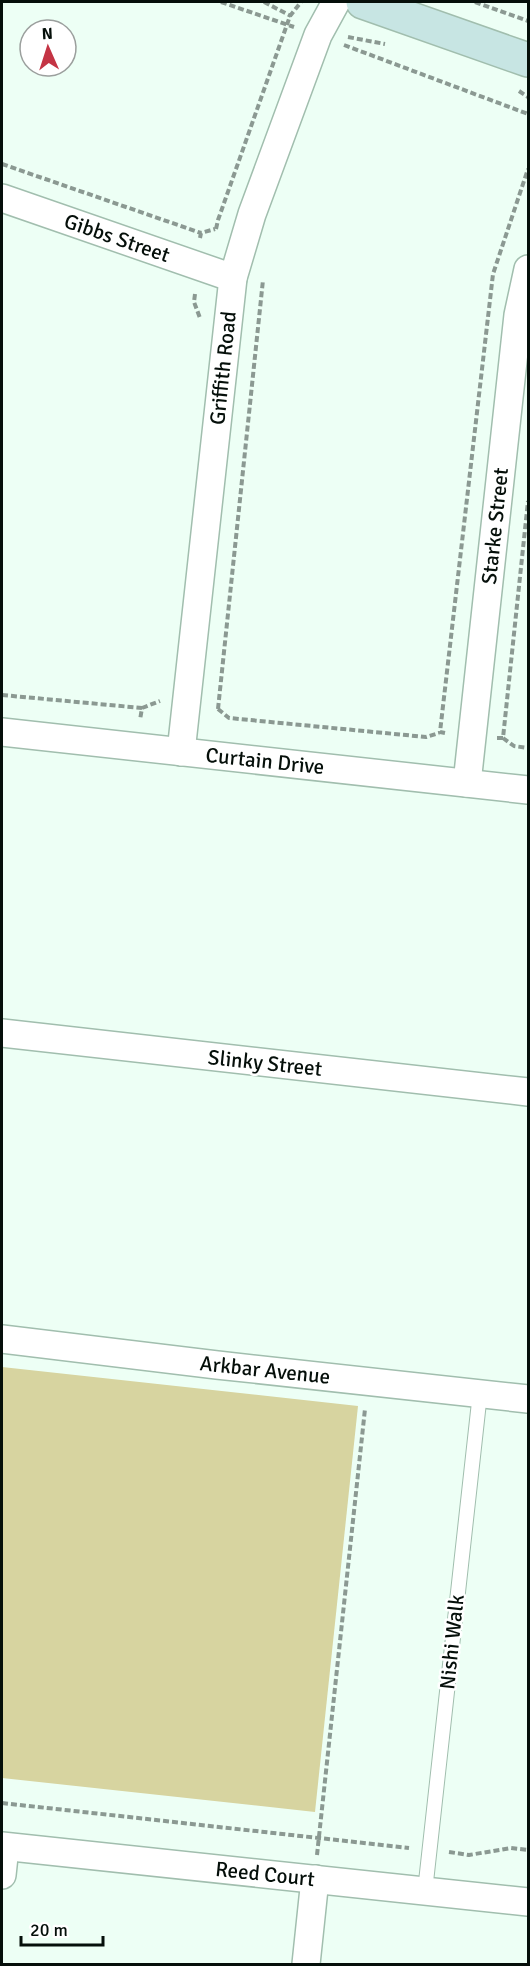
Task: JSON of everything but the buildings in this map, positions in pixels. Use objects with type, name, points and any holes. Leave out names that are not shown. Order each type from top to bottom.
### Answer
[{"type":"street","name":"Griffith Road","points":[[181,752],[233,278],[252,214],[318,36],[336,2]]},
{"type":"street","points":[[368,3],[528,60]]},
{"type":"street","name":"Gibbs Street","points":[[2,198],[233,278]]},
{"type":"street","name":"Starke Street","points":[[467,783],[518,315],[528,269]]},
{"type":"street","name":"Curtain Drive","points":[[2,732],[528,790]]},
{"type":"street","name":"Slinky Street","points":[[2,1033],[528,1092]]},
{"type":"street","name":"Arkbar Avenue","points":[[2,1339],[528,1398]]},
{"type":"street","points":[[2,1875],[3,1846]]},
{"type":"street","name":"Reed Court","points":[[3,1846],[528,1902]]},
{"type":"street","points":[[306,1965],[315,1879]]},
{"type":"lane","name":"Nishi Walk","points":[[425,1891],[480,1393]]},
{"type":"path","points":[[221,2],[528,114]]},
{"type":"path","points":[[475,2],[528,21]]},
{"type":"path","points":[[345,46],[368,3]]},
{"type":"path","points":[[2,164],[201,233]]},
{"type":"path","points":[[218,709],[264,277]]},
{"type":"path","points":[[142,708],[158,701],[218,709],[229,718],[426,737],[440,732]]},
{"type":"path","points":[[503,738],[514,746],[528,748]]},
{"type":"path","points":[[315,1879],[368,1381]]},
{"type":"path","points":[[2,1803],[469,1855],[511,1848],[528,1850]]},
{"type":"shaded area","points":[[2,1367],[358,1406],[315,1812],[2,1778]]}]
